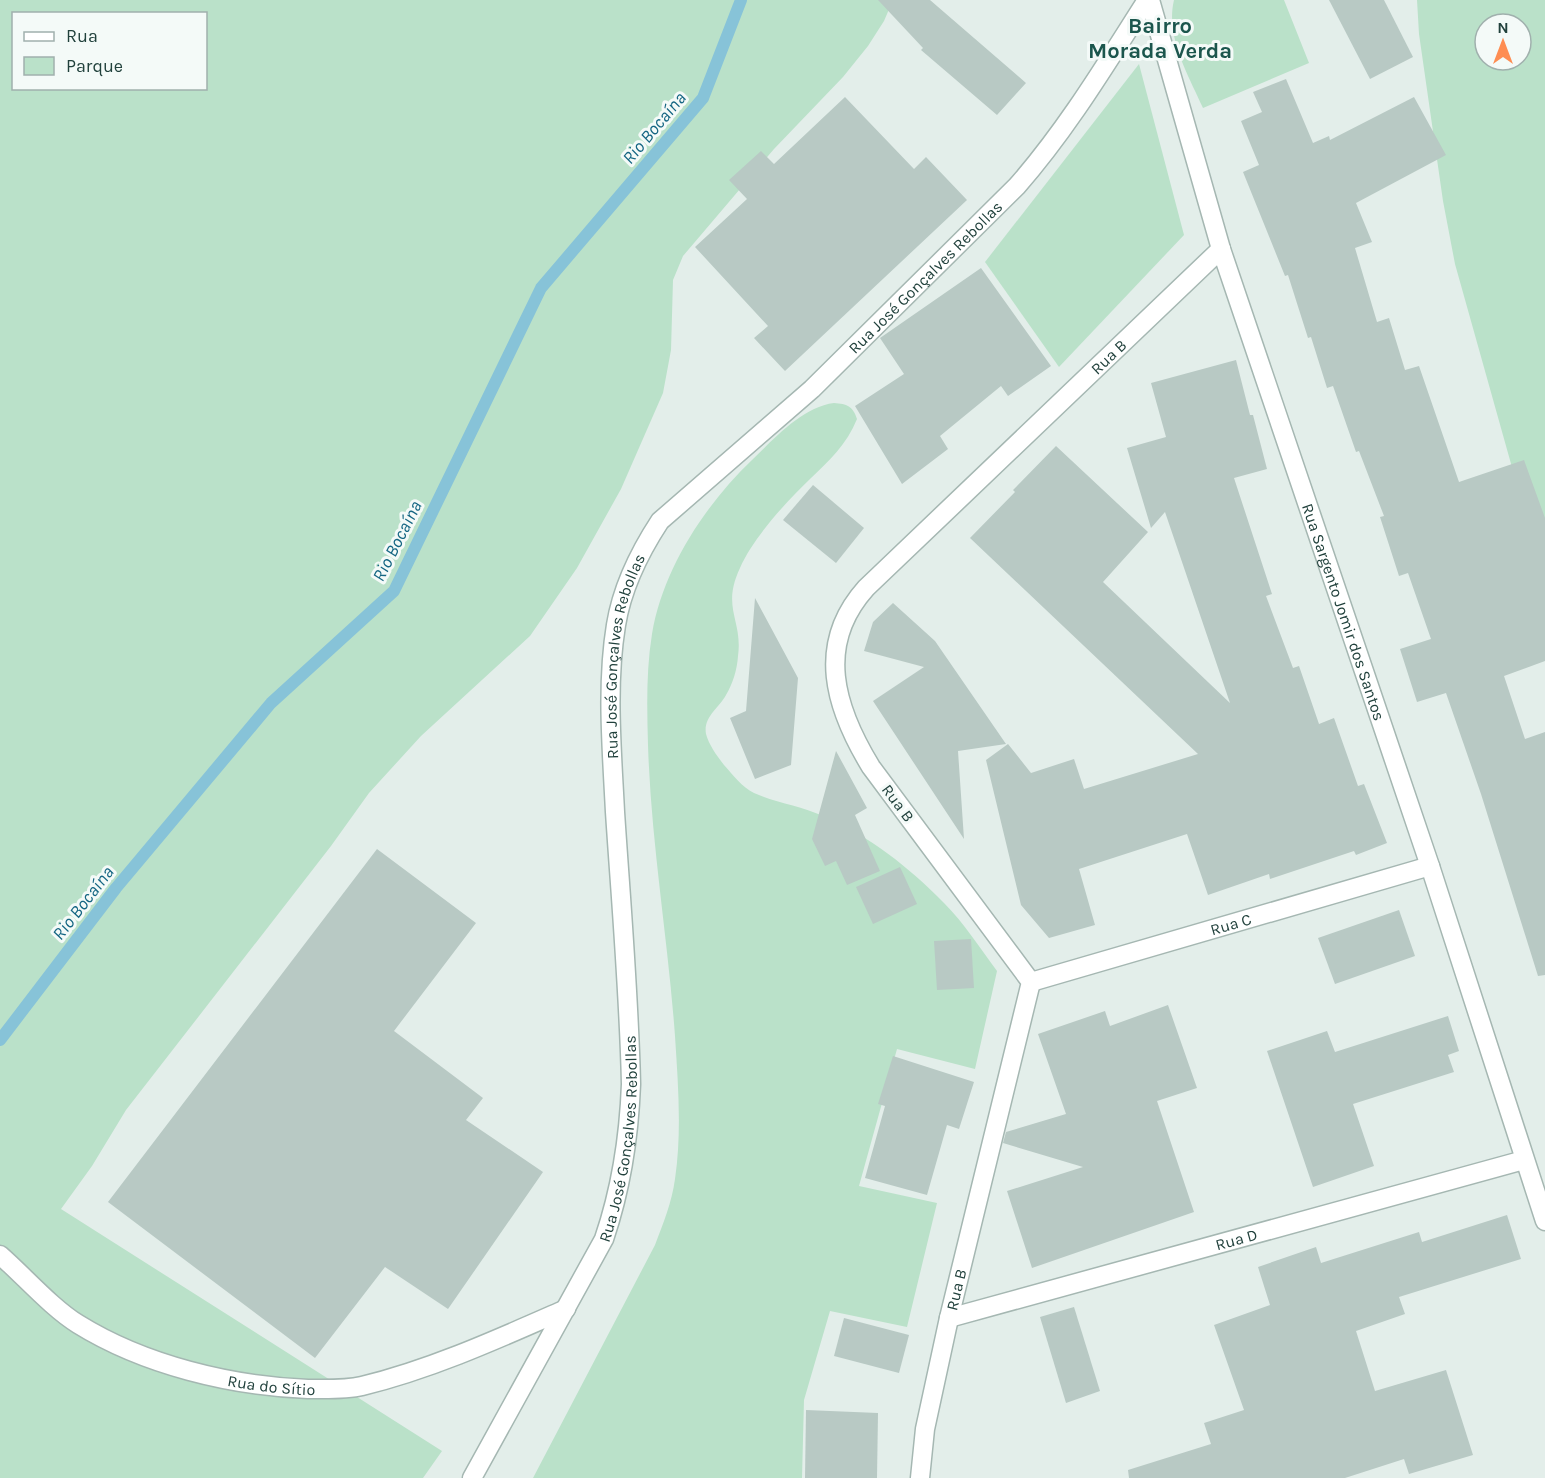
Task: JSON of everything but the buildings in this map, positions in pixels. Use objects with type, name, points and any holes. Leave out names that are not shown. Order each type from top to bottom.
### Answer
[{"type":"street","name":"Rua Sargento Jomir dos Santos","points":[[1149,0],[1221,249],[1430,866],[1545,1221]]},
{"type":"street","name":"Rua José Gonçalves Rebollas","points":[[472,1478],[604,1239],[614,1208],[630,1123],[630,1051],[613,777],[612,662],[616,624],[634,566],[647,540],[666,515],[812,389],[1017,186],[1046,153],[1149,0]]},
{"type":"street","name":"Rua B","points":[[920,1478],[925,1429],[1031,982],[871,767],[855,742],[839,700],[836,680],[838,638],[852,603],[866,588],[1221,249]]},
{"type":"street","name":"Rua C","points":[[1031,982],[1430,866]]},
{"type":"street","name":"Rua D","points":[[950,1318],[1524,1160]]},
{"type":"street","name":"Rua do Sítio","points":[[0,1255],[76,1323],[102,1338],[177,1367],[231,1381],[281,1388],[360,1387],[478,1346],[566,1309]]},
{"type":"green space","points":[[0,0],[893,0],[884,21],[868,46],[843,77],[774,149],[683,256],[673,280],[671,350],[663,393],[621,489],[577,568],[530,636],[421,736],[369,793],[331,846],[126,1110],[92,1166],[61,1209],[442,1451],[423,1478],[0,1478]]},
{"type":"green space","points":[[1174,0],[1284,0],[1309,63],[1203,108],[1185,70],[1176,42],[1172,14]]},
{"type":"green space","points":[[1417,0],[1545,0],[1545,585],[1455,264],[1443,201],[1419,34]]},
{"type":"green space","points":[[1139,64],[1184,235],[1059,367],[985,262]]},
{"type":"green space","points":[[834,403],[846,405],[854,411],[857,419],[853,428],[837,452],[771,521],[753,545],[740,568],[732,594],[739,644],[737,666],[733,681],[723,700],[707,723],[706,734],[724,765],[754,793],[815,813],[840,824],[872,843],[902,865],[951,911],[997,971],[975,1069],[897,1049],[859,1186],[937,1203],[907,1327],[830,1311],[804,1400],[802,1478],[533,1478],[655,1245],[674,1188],[679,1125],[676,1054],[652,818],[648,745],[649,662],[657,610],[688,540],[702,518],[734,478],[789,425],[811,411]]},
{"type":"waterway","name":"Rio Bocaína","points":[[0,1040],[116,888],[271,703],[394,591],[541,288],[703,98],[741,0]]},
{"type":"district","name":"Bairro Morada Verda","points":[[1160,38]]}]
